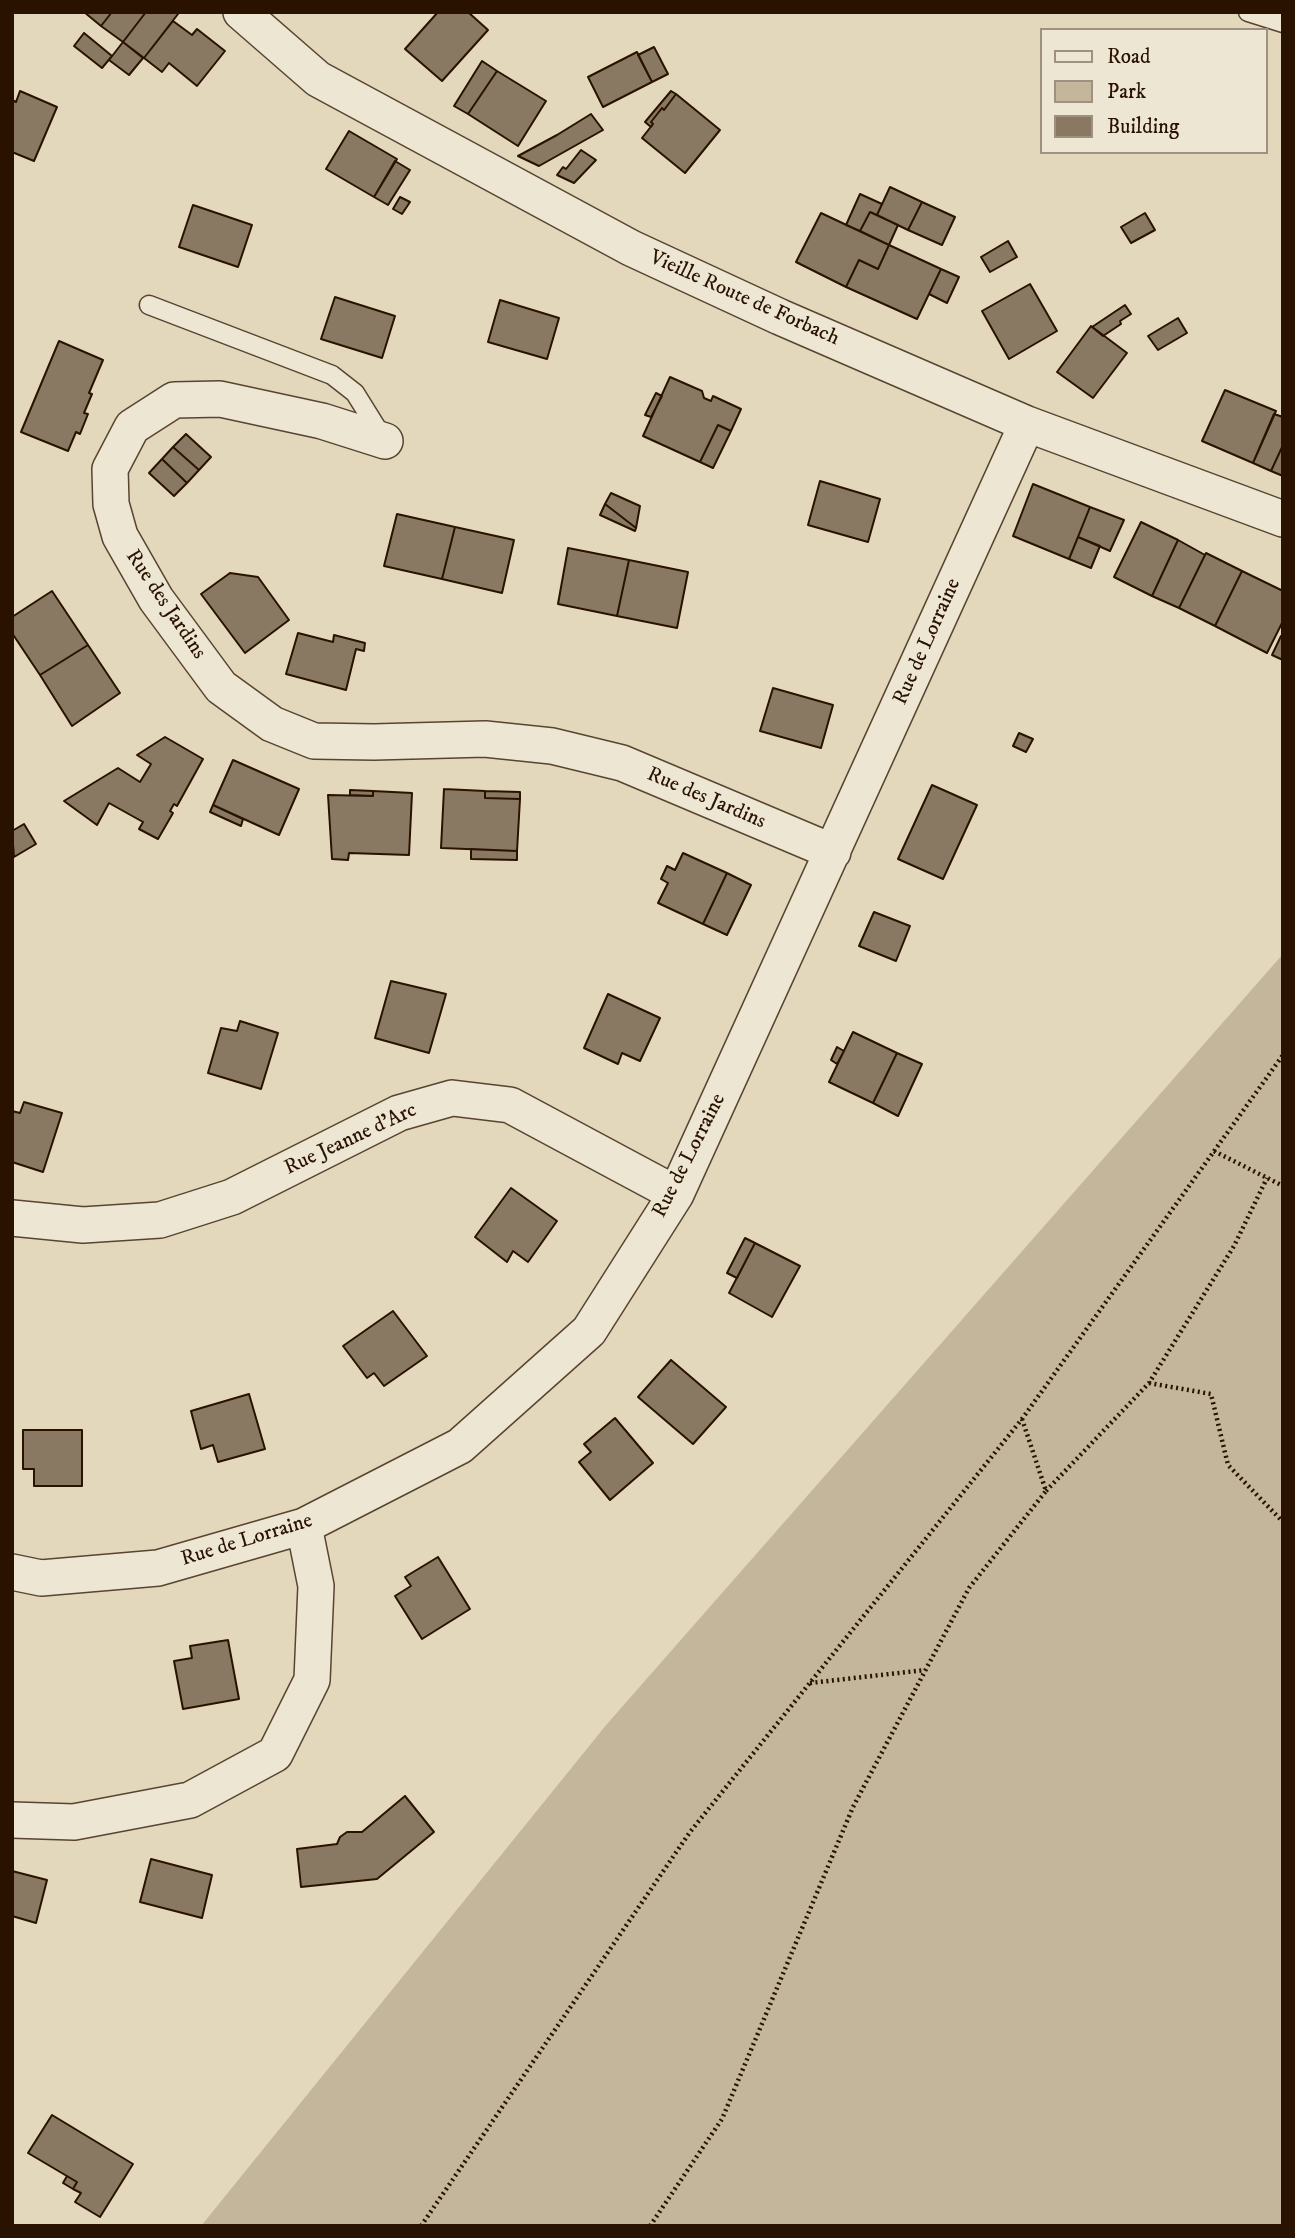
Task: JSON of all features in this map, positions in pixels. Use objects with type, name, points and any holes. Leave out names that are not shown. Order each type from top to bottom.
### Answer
[{"type":"street","name":"Vieille Route de Forbach","points":[[241,12],[318,79],[631,248],[780,317],[1027,424],[1283,519]]},
{"type":"street","name":"Rue des Jardins","points":[[385,441],[322,421],[220,400],[174,400],[132,427],[110,469],[111,504],[120,536],[156,598],[221,687],[272,724],[314,741],[374,743],[485,739],[552,746],[622,763],[833,852]]},
{"type":"street","name":"Rue de Lorraine","points":[[12,1572],[40,1578],[158,1568],[304,1526],[460,1446],[589,1331],[676,1194],[1027,424]]},
{"type":"street","name":"Rue Jeanne d'Arc","points":[[12,1218],[83,1225],[160,1220],[232,1197],[399,1113],[452,1098],[510,1105],[676,1194]]},
{"type":"street","points":[[12,1820],[74,1822],[190,1800],[275,1754],[312,1680],[316,1586],[304,1526]]},
{"type":"lane","points":[[1248,12],[1283,23]]},
{"type":"lane","name":"Rue des Jardins","points":[[149,305],[332,375],[355,393],[385,441]]},
{"type":"path","points":[[421,2226],[690,1832],[1022,1419],[1283,1055]]},
{"type":"path","points":[[1214,1150],[1283,1186]]},
{"type":"path","points":[[650,2226],[722,2119],[853,1807],[969,1588],[1046,1491],[1149,1383],[1234,1246],[1268,1178]]},
{"type":"path","points":[[1149,1383],[1211,1394],[1228,1465],[1283,1522]]},
{"type":"path","points":[[1022,1419],[1046,1491]]},
{"type":"path","points":[[810,1683],[926,1670]]},
{"type":"green space","points":[[1283,954],[1283,2226],[201,2226],[607,1724]]},
{"type":"building","points":[[84,12],[112,12],[101,26]]},
{"type":"building","points":[[112,12],[146,12],[123,42],[101,26]]},
{"type":"building","points":[[146,12],[178,14],[144,58],[123,42]]},
{"type":"building","points":[[438,12],[468,12],[488,30],[442,81],[405,49]]},
{"type":"building","points":[[173,21],[192,35],[197,29],[225,51],[197,86],[169,63],[162,72],[144,58]]},
{"type":"building","points":[[84,33],[112,56],[102,68],[74,46]]},
{"type":"building","points":[[123,42],[143,58],[129,75],[109,60]]},
{"type":"building","points":[[654,47],[668,74],[652,82],[638,55]]},
{"type":"building","points":[[637,52],[652,82],[603,107],[588,77]]},
{"type":"building","points":[[482,61],[497,71],[468,114],[454,106]]},
{"type":"building","points":[[497,71],[546,101],[518,146],[468,114]]},
{"type":"building","points":[[20,91],[57,107],[34,161],[12,152],[12,100],[16,102]]},
{"type":"building","points":[[671,91],[676,94],[651,122],[651,127],[645,122]]},
{"type":"building","points":[[676,94],[720,130],[685,173],[642,138],[653,124],[651,122]]},
{"type":"building","points":[[591,114],[603,130],[539,166],[518,156],[557,135]]},
{"type":"building","points":[[349,131],[397,159],[374,197],[326,169]]},
{"type":"building","points":[[581,150],[596,160],[574,183],[557,175],[563,167],[566,169]]},
{"type":"building","points":[[395,161],[410,170],[388,205],[374,197]]},
{"type":"building","points":[[890,187],[922,202],[908,230],[877,215]]},
{"type":"building","points":[[860,194],[882,204],[877,215],[870,212],[860,231],[846,225]]},
{"type":"building","points":[[400,197],[410,202],[402,214],[393,209]]},
{"type":"building","points":[[922,202],[955,217],[942,245],[908,230]]},
{"type":"building","points":[[193,205],[252,225],[238,267],[179,247]]},
{"type":"building","points":[[870,212],[898,225],[889,245],[860,231]]},
{"type":"building","points":[[821,213],[889,245],[878,269],[859,260],[846,287],[796,262]]},
{"type":"building","points":[[1145,213],[1155,230],[1131,243],[1121,227]]},
{"type":"building","points":[[1008,241],[1017,257],[990,272],[981,257]]},
{"type":"building","points":[[889,245],[941,269],[917,319],[846,287],[859,260],[878,269]]},
{"type":"building","points":[[941,269],[959,277],[947,303],[929,294]]},
{"type":"building","points":[[1030,284],[1057,331],[1009,359],[982,311]]},
{"type":"building","points":[[335,297],[395,316],[382,358],[321,339]]},
{"type":"building","points":[[500,300],[559,318],[547,359],[488,342]]},
{"type":"building","points":[[1125,305],[1131,314],[1103,336],[1092,327]]},
{"type":"building","points":[[1178,318],[1187,333],[1158,350],[1148,336]]},
{"type":"building","points":[[1091,326],[1127,353],[1093,398],[1057,372]]},
{"type":"building","points":[[59,341],[103,360],[89,393],[92,394],[84,413],[88,414],[80,434],[76,432],[68,451],[21,432]]},
{"type":"building","points":[[670,377],[702,391],[704,398],[711,401],[713,396],[741,409],[731,431],[718,425],[700,462],[643,436]]},
{"type":"building","points":[[1225,390],[1276,411],[1253,463],[1202,441]]},
{"type":"building","points":[[656,393],[662,396],[651,417],[645,415]]},
{"type":"building","points":[[1274,414],[1283,417],[1283,445],[1271,471],[1253,463]]},
{"type":"building","points":[[718,425],[731,431],[713,468],[700,462]]},
{"type":"building","points":[[186,434],[211,457],[199,470],[173,447]]},
{"type":"building","points":[[1283,445],[1283,476],[1271,471]]},
{"type":"building","points":[[173,447],[199,470],[187,483],[162,459]]},
{"type":"building","points":[[162,459],[187,483],[174,496],[149,473]]},
{"type":"building","points":[[820,481],[880,499],[868,542],[808,525]]},
{"type":"building","points":[[1033,484],[1090,507],[1069,559],[1013,536]]},
{"type":"building","points":[[611,493],[640,506],[636,528],[605,504]]},
{"type":"building","points":[[605,504],[636,528],[635,531],[600,515]]},
{"type":"building","points":[[1090,507],[1124,520],[1110,551],[1078,537]]},
{"type":"building","points":[[397,514],[455,527],[442,579],[384,566]]},
{"type":"building","points":[[1141,522],[1178,540],[1152,596],[1114,577]]},
{"type":"building","points":[[455,527],[514,540],[502,593],[442,579]]},
{"type":"building","points":[[1078,537],[1100,546],[1091,568],[1069,559]]},
{"type":"building","points":[[1178,540],[1205,555],[1179,608],[1152,596]]},
{"type":"building","points":[[568,548],[629,560],[617,616],[558,604]]},
{"type":"building","points":[[1206,553],[1242,571],[1215,626],[1179,608]]},
{"type":"building","points":[[629,560],[688,572],[677,628],[617,616]]},
{"type":"building","points":[[1242,571],[1283,591],[1283,621],[1267,653],[1215,626]]},
{"type":"building","points":[[230,573],[258,577],[289,620],[245,653],[201,594]]},
{"type":"building","points":[[52,591],[88,645],[40,675],[12,633],[12,617]]},
{"type":"building","points":[[298,633],[333,642],[334,635],[365,643],[364,651],[356,649],[346,690],[286,674]]},
{"type":"building","points":[[1283,636],[1283,660],[1272,655]]},
{"type":"building","points":[[88,645],[120,693],[72,726],[40,675]]},
{"type":"building","points":[[773,688],[833,705],[821,748],[760,731]]},
{"type":"building","points":[[1019,733],[1033,739],[1026,752],[1013,746]]},
{"type":"building","points":[[165,737],[203,759],[177,806],[174,804],[170,811],[173,813],[158,839],[139,829],[143,822],[109,803],[97,825],[64,801],[118,768],[140,782],[151,764],[137,755]]},
{"type":"building","points":[[233,760],[299,789],[279,835],[213,805]]},
{"type":"building","points":[[932,785],[977,805],[943,879],[898,859]]},
{"type":"building","points":[[444,789],[485,791],[485,798],[520,799],[517,851],[441,848]]},
{"type":"building","points":[[350,790],[373,791],[373,796],[350,795]]},
{"type":"building","points":[[373,791],[412,793],[409,855],[349,853],[348,860],[332,859],[328,795],[373,796]]},
{"type":"building","points":[[485,791],[520,792],[520,799],[485,798]]},
{"type":"building","points":[[213,805],[243,819],[241,826],[210,812]]},
{"type":"building","points":[[24,824],[36,844],[14,857],[12,831]]},
{"type":"building","points":[[471,849],[517,851],[517,860],[471,859]]},
{"type":"building","points":[[683,853],[727,873],[703,924],[658,903],[668,883],[661,879],[667,866],[675,870]]},
{"type":"building","points":[[727,873],[751,885],[727,935],[703,924]]},
{"type":"building","points":[[874,912],[910,926],[896,961],[859,946]]},
{"type":"building","points":[[391,981],[446,994],[429,1053],[375,1038]]},
{"type":"building","points":[[608,994],[660,1018],[640,1061],[622,1053],[618,1064],[584,1048]]},
{"type":"building","points":[[240,1021],[278,1033],[261,1089],[208,1073],[221,1028],[237,1031]]},
{"type":"building","points":[[853,1032],[897,1053],[873,1103],[829,1082]]},
{"type":"building","points":[[837,1047],[844,1051],[837,1064],[831,1060]]},
{"type":"building","points":[[897,1053],[922,1064],[898,1116],[873,1103]]},
{"type":"building","points":[[24,1102],[62,1113],[43,1172],[12,1162],[12,1111],[20,1113]]},
{"type":"building","points":[[511,1188],[557,1221],[528,1262],[513,1251],[507,1262],[475,1237]]},
{"type":"building","points":[[745,1238],[755,1243],[737,1278],[727,1273]]},
{"type":"building","points":[[755,1243],[800,1266],[772,1317],[729,1293]]},
{"type":"building","points":[[393,1311],[427,1356],[384,1386],[374,1373],[367,1378],[343,1346]]},
{"type":"building","points":[[671,1360],[726,1407],[693,1444],[638,1397]]},
{"type":"building","points":[[249,1394],[265,1449],[218,1462],[213,1445],[201,1449],[191,1411]]},
{"type":"building","points":[[615,1418],[653,1463],[610,1500],[579,1462],[591,1452],[584,1444]]},
{"type":"building","points":[[23,1430],[82,1430],[82,1486],[34,1486],[34,1469],[23,1469]]},
{"type":"building","points":[[438,1557],[470,1609],[422,1639],[395,1596],[411,1586],[405,1577]]},
{"type":"building","points":[[228,1640],[239,1699],[183,1709],[174,1661],[192,1658],[190,1646]]},
{"type":"building","points":[[405,1796],[434,1832],[377,1879],[301,1887],[297,1849],[337,1844],[340,1837],[347,1832],[362,1832]]},
{"type":"building","points":[[151,1859],[212,1875],[202,1918],[140,1902]]},
{"type":"building","points":[[12,1871],[47,1880],[36,1923],[12,1916]]},
{"type":"building","points":[[52,2115],[133,2164],[100,2217],[75,2202],[81,2193],[73,2189],[77,2182],[28,2153]]},
{"type":"building","points":[[67,2176],[77,2182],[73,2189],[63,2183]]}]
